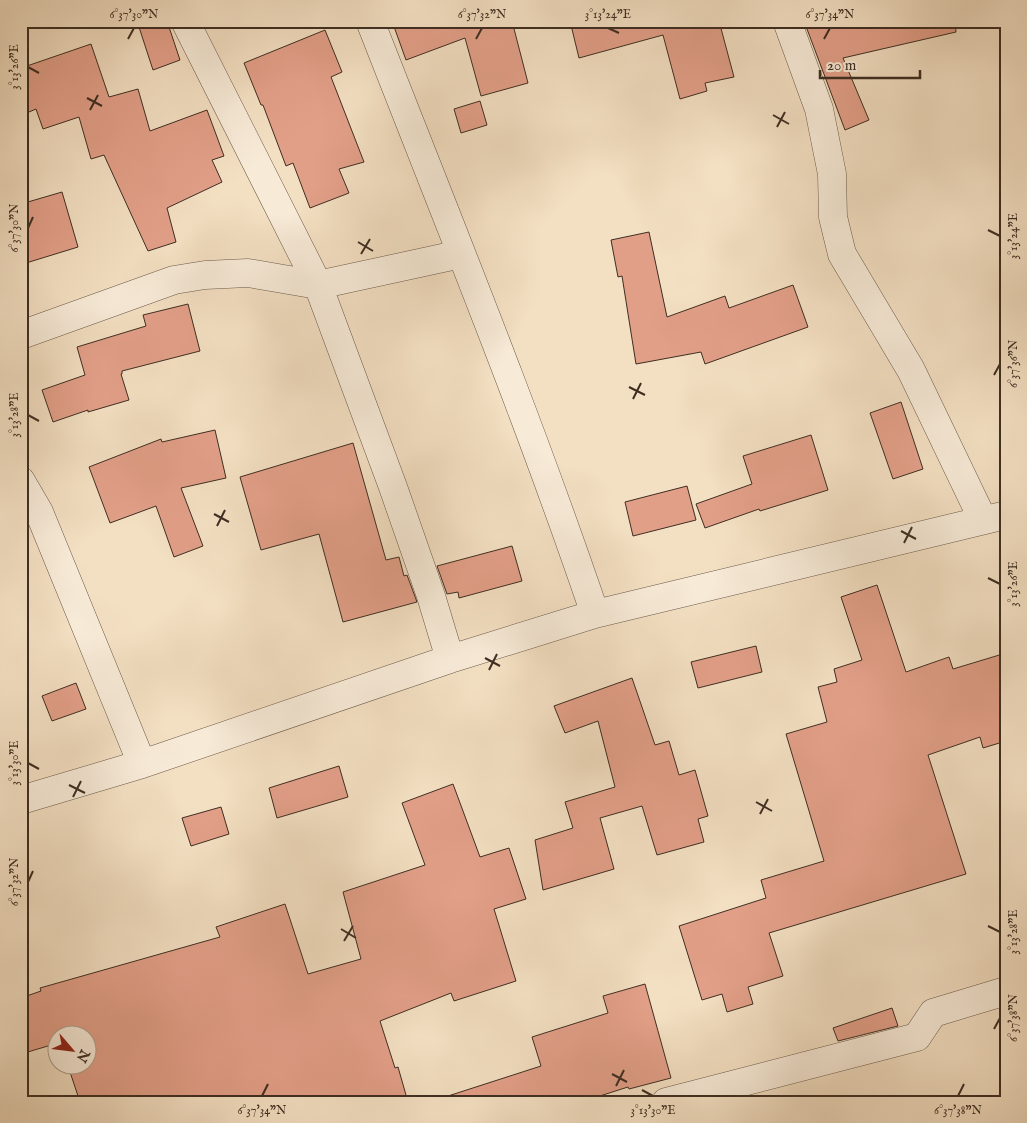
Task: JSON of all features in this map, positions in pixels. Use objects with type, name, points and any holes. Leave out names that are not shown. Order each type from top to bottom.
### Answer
[{"type":"street","points":[[185,21],[318,285],[393,487],[431,596],[450,659]]},
{"type":"street","points":[[370,21],[565,525],[595,614]]},
{"type":"street","points":[[21,800],[142,764],[450,659],[595,614],[994,517],[911,370],[842,254],[833,217],[832,174],[819,109],[787,21]]},
{"type":"street","points":[[21,335],[174,280],[205,275],[248,273],[318,285],[461,254]]},
{"type":"street","points":[[21,481],[39,512],[142,764]]},
{"type":"street","points":[[666,1102],[917,1037],[933,1013],[1006,991]]},
{"type":"building","points":[[137,21],[167,21],[180,60],[153,70]]},
{"type":"building","points":[[392,21],[512,21],[528,83],[481,96],[465,38],[406,60]]},
{"type":"building","points":[[570,21],[719,21],[734,77],[705,83],[707,91],[680,99],[663,35],[579,58]]},
{"type":"building","points":[[804,21],[828,21],[831,28],[848,21],[955,21],[956,32],[843,58],[869,120],[845,130]]},
{"type":"building","points":[[325,30],[342,72],[331,77],[364,162],[339,169],[349,193],[310,208],[293,163],[286,166],[263,105],[261,105],[244,63]]},
{"type":"building","points":[[91,44],[109,97],[138,89],[150,131],[207,110],[224,156],[212,160],[222,182],[167,208],[176,242],[148,251],[104,155],[91,159],[79,117],[43,129],[36,109],[29,112],[21,89],[21,68]]},
{"type":"building","points":[[480,101],[487,125],[461,133],[454,109]]},
{"type":"building","points":[[62,192],[78,247],[26,263],[21,246],[21,204]]},
{"type":"building","points":[[649,232],[667,317],[725,296],[729,308],[793,285],[808,327],[705,364],[701,352],[636,364],[622,276],[618,277],[611,240]]},
{"type":"building","points":[[188,304],[200,351],[122,371],[121,374],[129,400],[88,412],[88,410],[53,422],[42,390],[85,375],[77,347],[146,326],[143,315]]},
{"type":"building","points":[[901,402],[923,469],[893,479],[870,413]]},
{"type":"building","points":[[215,430],[226,478],[181,488],[203,546],[174,557],[156,506],[110,523],[89,467],[161,439],[162,442]]},
{"type":"building","points":[[811,435],[828,490],[760,511],[759,509],[705,528],[696,504],[752,484],[743,456]]},
{"type":"building","points":[[353,443],[386,560],[399,557],[404,576],[407,575],[417,602],[343,622],[319,534],[261,550],[240,477]]},
{"type":"building","points":[[687,486],[696,520],[633,536],[625,502]]},
{"type":"building","points":[[512,546],[522,581],[459,598],[458,592],[447,594],[437,566]]},
{"type":"building","points":[[877,585],[906,672],[949,657],[953,669],[1006,653],[1006,741],[983,748],[980,737],[928,755],[966,874],[769,933],[783,976],[748,987],[753,1004],[727,1012],[722,994],[702,1000],[679,926],[766,898],[761,880],[824,861],[786,734],[827,722],[818,687],[837,682],[834,669],[862,660],[841,597]]},
{"type":"building","points":[[756,646],[762,672],[698,688],[691,662]]},
{"type":"building","points":[[632,678],[655,745],[669,741],[679,775],[695,770],[708,816],[698,819],[704,842],[657,855],[642,806],[600,818],[614,869],[543,890],[535,840],[573,828],[565,802],[615,787],[598,721],[565,733],[554,706]]},
{"type":"building","points":[[76,683],[86,709],[52,721],[42,696]]},
{"type":"building","points":[[339,766],[348,797],[277,818],[269,788]]},
{"type":"building","points":[[453,784],[480,857],[509,848],[526,899],[494,909],[516,981],[454,1001],[451,993],[380,1021],[395,1068],[398,1067],[408,1102],[80,1102],[71,1076],[98,1076],[98,1026],[48,1026],[48,1046],[21,1054],[21,998],[41,991],[40,988],[220,937],[216,927],[285,904],[308,974],[361,959],[343,892],[425,865],[402,803]]},
{"type":"building","points":[[221,807],[229,834],[191,846],[182,818]]},
{"type":"building","points":[[645,984],[671,1078],[629,1089],[628,1087],[581,1102],[449,1102],[448,1096],[541,1066],[532,1037],[608,1013],[603,996]]},
{"type":"building","points":[[892,1008],[898,1026],[838,1041],[833,1028]]}]
